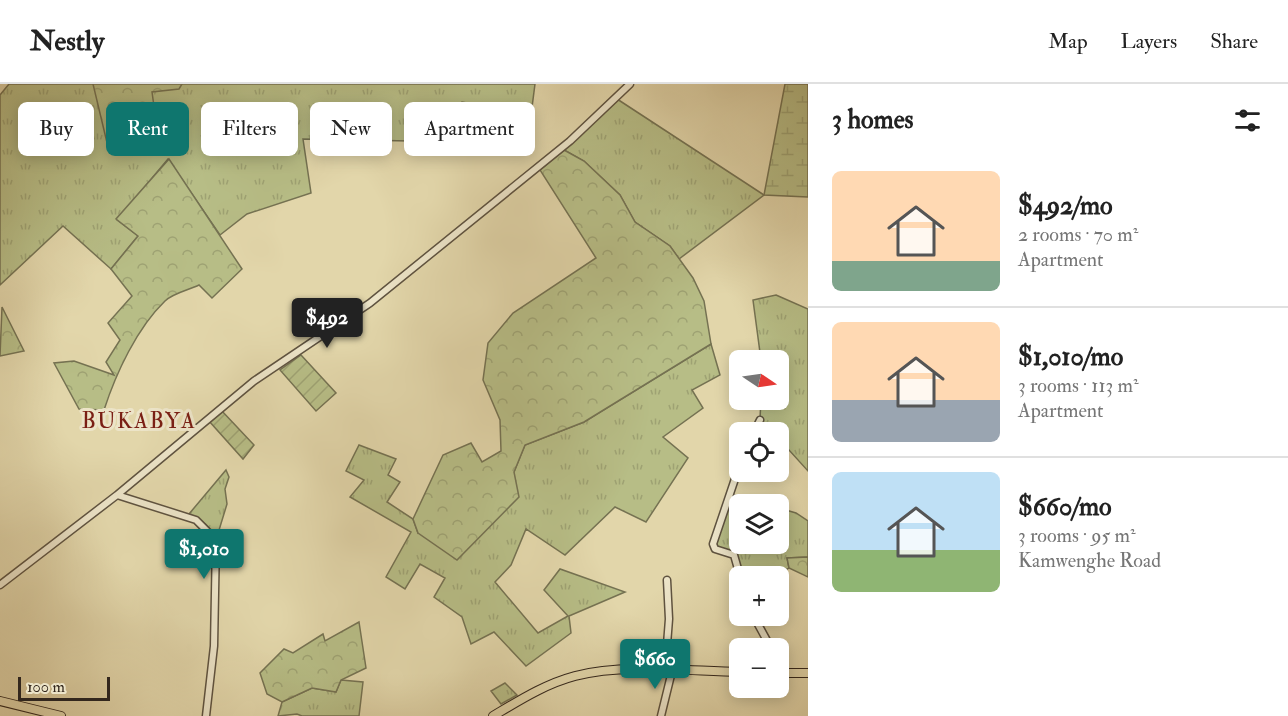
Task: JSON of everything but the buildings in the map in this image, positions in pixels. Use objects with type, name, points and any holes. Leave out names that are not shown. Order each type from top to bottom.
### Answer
[{"type":"main road","points":[[493,716],[532,692],[577,675],[611,671],[729,672]]},
{"type":"main road","points":[[789,672],[808,673]]},
{"type":"main road","points":[[0,701],[61,716]]},
{"type":"street","points":[[0,585],[117,495],[254,381],[312,345],[405,275],[570,141],[630,84]]},
{"type":"street","points":[[734,482],[713,544],[715,549],[734,555],[737,566]]},
{"type":"street","points":[[117,495],[196,520],[211,531],[218,544],[214,646],[207,716]]},
{"type":"street","points":[[661,716],[668,670],[667,580]]},
{"type":"green space","points":[[9,84],[535,84],[533,102],[404,102],[404,141],[392,141],[392,102],[310,102],[310,139],[303,139],[311,193],[247,214],[220,235],[168,159],[117,220],[138,236],[111,269],[63,226],[0,285],[0,95]]},
{"type":"green space","points":[[93,84],[182,84],[179,89],[152,92],[153,102],[106,102],[106,138]]},
{"type":"green space","points":[[785,84],[808,84],[808,197],[764,195]]},
{"type":"green space","points":[[614,97],[764,195],[679,259],[670,246],[635,222],[620,195],[584,161],[564,150]]},
{"type":"green space","points":[[564,150],[584,161],[620,195],[635,222],[670,246],[693,278],[704,301],[711,344],[584,422],[525,445],[514,472],[519,497],[457,560],[418,533],[413,519],[443,455],[471,443],[482,462],[501,451],[500,420],[483,380],[488,343],[513,313],[596,258],[540,170]]},
{"type":"green space","points":[[169,159],[242,269],[212,298],[199,285],[168,298],[145,324],[128,352],[104,410],[79,409],[54,363],[74,361],[114,375],[106,362],[120,340],[108,323],[132,296],[111,269],[138,236],[116,219]]},
{"type":"green space","points":[[776,295],[808,309],[808,471],[789,450],[789,422],[763,422],[760,419],[760,410],[789,410],[789,350],[760,350],[753,300]]},
{"type":"green space","points":[[2,307],[24,351],[0,356]]},
{"type":"green space","points":[[711,344],[720,375],[692,390],[703,408],[663,437],[688,458],[646,522],[615,507],[565,555],[526,529],[511,565],[495,582],[538,633],[568,616],[544,590],[560,569],[625,592],[569,616],[571,633],[526,666],[494,632],[471,644],[462,617],[434,597],[445,578],[420,564],[405,589],[386,577],[411,532],[350,497],[364,480],[346,471],[359,445],[396,459],[388,475],[400,482],[387,502],[413,519],[418,533],[514,472],[525,445],[584,422]]},
{"type":"green space","points":[[301,355],[336,393],[316,411],[280,370]]},
{"type":"green space","points":[[221,410],[254,445],[243,459],[209,421]]},
{"type":"green space","points":[[226,470],[229,477],[225,489],[227,504],[216,540],[206,524],[189,514]]},
{"type":"green space","points":[[729,497],[729,550],[721,549],[715,544]]},
{"type":"green space","points":[[789,511],[808,521],[808,557],[787,558],[789,566],[736,566],[734,554],[789,554]]},
{"type":"green space","points":[[808,557],[808,577],[789,568],[787,558]]},
{"type":"green space","points":[[359,622],[366,668],[341,680],[336,692],[312,688],[282,702],[267,694],[260,673],[284,649],[293,653],[323,634],[325,641]]},
{"type":"green space","points":[[341,680],[363,682],[359,716],[302,716],[297,714],[278,716],[282,702],[312,688],[336,692]]},
{"type":"green space","points":[[505,683],[517,695],[501,704],[491,691]]},
{"type":"district","name":"BUKABYA","points":[[139,420]]}]
